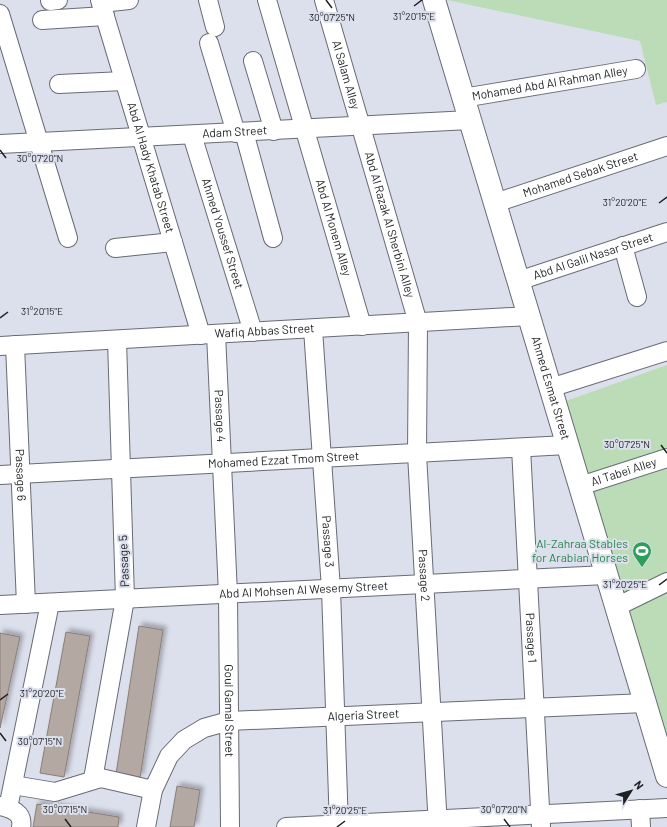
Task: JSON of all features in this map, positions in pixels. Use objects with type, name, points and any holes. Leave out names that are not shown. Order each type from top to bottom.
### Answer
[{"type":"main road","name":"Ahmed Esmat Street","points":[[434,0],[667,776]]},
{"type":"street","points":[[42,20],[129,0]]},
{"type":"street","points":[[208,0],[212,35],[273,238]]},
{"type":"street","name":"Abd Al Monem Alley","points":[[267,0],[306,129],[362,326]]},
{"type":"street","name":"Al Salam Alley","points":[[324,0],[361,126]]},
{"type":"street","name":"Abd Al Hady Khatab Street","points":[[102,6],[173,242],[209,334]]},
{"type":"street","points":[[0,14],[68,238]]},
{"type":"street","points":[[253,60],[274,131]]},
{"type":"street","name":"Mohamed Abd Al Rahman Alley","points":[[463,98],[636,69]]},
{"type":"street","points":[[59,84],[124,81]]},
{"type":"street","name":"Adam Street","points":[[0,144],[142,138],[470,120]]},
{"type":"street","name":"Abd Al Razak Al Sherbini Alley","points":[[361,126],[418,323]]},
{"type":"street","name":"Ahmed Youssef Street","points":[[192,135],[252,332]]},
{"type":"street","name":"Mohamed Sebak Street","points":[[495,203],[667,146]]},
{"type":"street","name":"Abd Al Galil Nasar Street","points":[[518,281],[667,232]]},
{"type":"street","points":[[115,248],[173,242]]},
{"type":"street","points":[[623,246],[637,297]]},
{"type":"street","name":"Wafiq Abbas Street","points":[[8,346],[529,316]]},
{"type":"street","name":"Passage 2","points":[[418,323],[416,454],[438,823]]},
{"type":"street","name":"Passage 3","points":[[313,329],[331,589],[339,826]]},
{"type":"street","name":"Passage 4","points":[[209,334],[222,464],[228,594]]},
{"type":"street","name":"Passage 5","points":[[93,779],[125,599],[117,340]]},
{"type":"street","name":"Passage 6","points":[[8,346],[21,474],[26,604]]},
{"type":"street","points":[[550,388],[667,351]]},
{"type":"street","name":"Mohamed Ezzat Tmom Street","points":[[0,475],[568,445]]},
{"type":"street","name":"Passage 1","points":[[521,448],[541,821]]},
{"type":"street","name":"Al Tabei Alley","points":[[580,486],[667,458]]},
{"type":"street","name":"Abd Al Mohsen Al Wesemy Street","points":[[0,606],[606,575]]},
{"type":"street","points":[[616,606],[667,582]]},
{"type":"street","name":"Goul Gamal Street","points":[[228,594],[230,827]]},
{"type":"street","points":[[21,827],[22,823],[17,813],[4,807],[13,784],[50,603]]},
{"type":"street","name":"Algeria Street","points":[[146,827],[152,790],[169,756],[184,740],[204,728],[229,721],[645,703]]},
{"type":"street","points":[[13,784],[55,792],[71,788],[93,779],[101,778],[152,790]]},
{"type":"street","points":[[286,827],[641,818],[667,808]]},
{"type":"green space","points":[[447,0],[667,0],[667,102],[656,105],[640,41]]},
{"type":"green space","name":"Al-Zahraa Stables for Arabian Horses","points":[[667,365],[667,735],[566,401]]},
{"type":"building","points":[[139,626],[163,630],[140,778],[116,774]]},
{"type":"building","points":[[66,632],[90,636],[64,777],[40,773]]},
{"type":"building","points":[[0,633],[20,637],[0,728]]},
{"type":"building","points":[[177,786],[200,790],[194,827],[170,827]]},
{"type":"building","points":[[37,804],[119,817],[118,827],[33,827]]},
{"type":"place","name":"Al-Zahraa Stables for Arabian Horses","points":[[642,568]]}]
